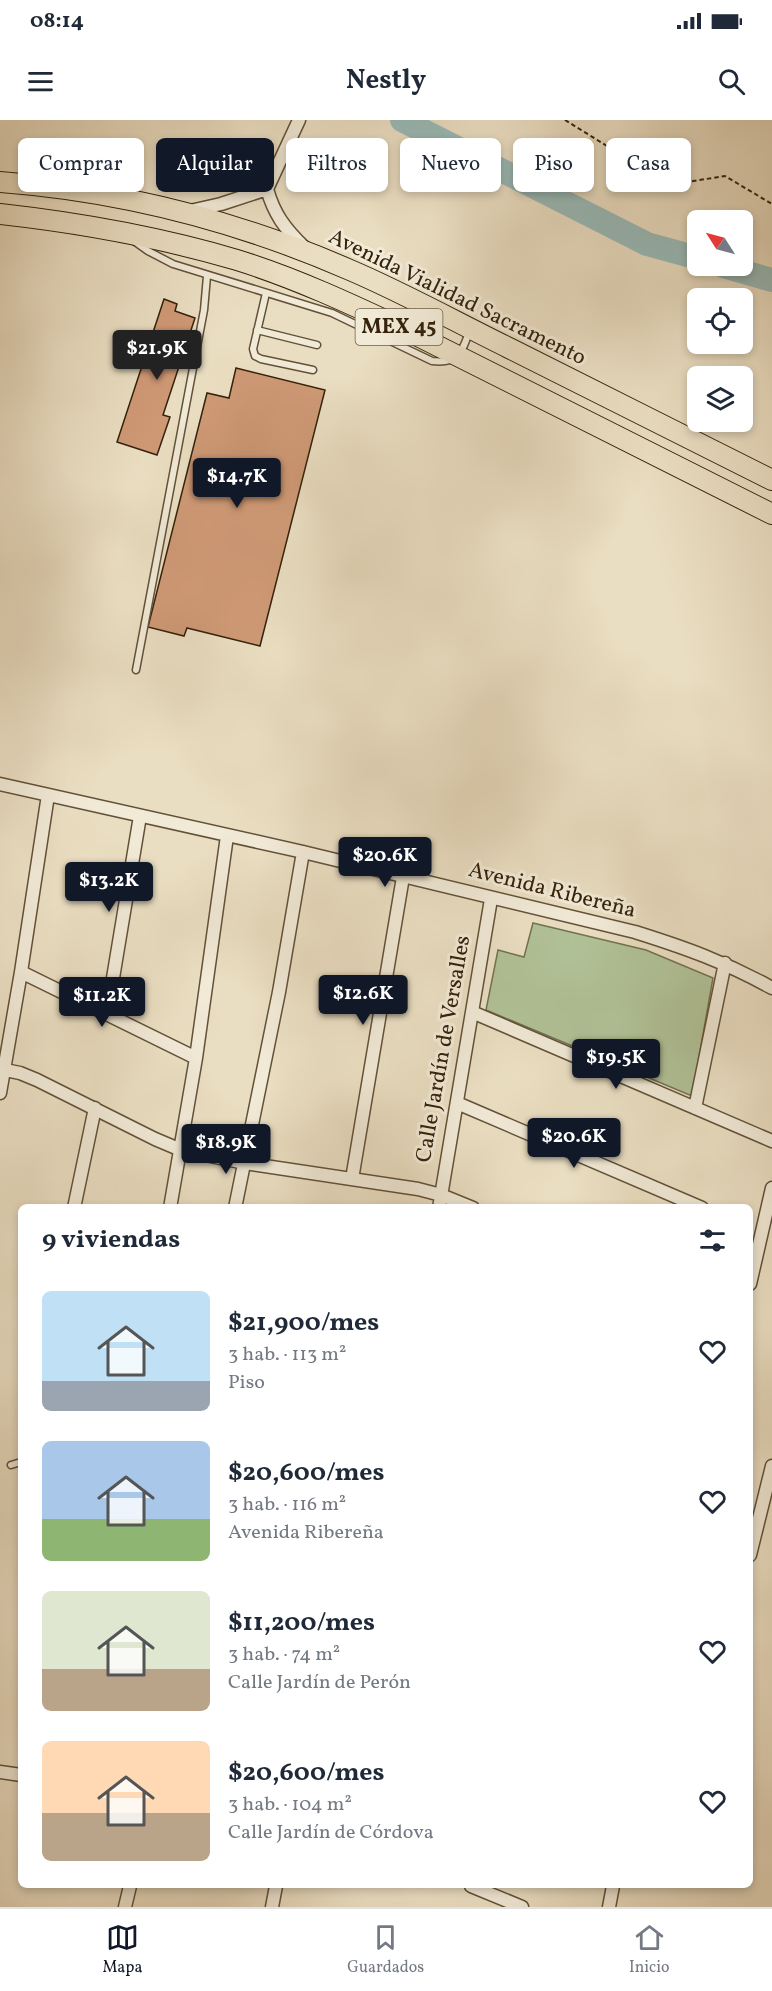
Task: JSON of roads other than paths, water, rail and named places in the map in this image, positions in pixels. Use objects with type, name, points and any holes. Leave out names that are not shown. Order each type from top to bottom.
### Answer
[{"type":"highway","name":"Avenida Vialidad Sacramento","points":[[0,182],[100,195],[181,212],[241,229],[312,254],[388,287],[772,480]]},
{"type":"highway","name":"MEX 45","points":[[0,214],[125,232],[239,261],[290,279],[351,312],[458,357],[772,514]]},
{"type":"street","points":[[274,172],[299,120]]},
{"type":"street","points":[[181,212],[221,204],[251,192]]},
{"type":"street","points":[[269,192],[273,209],[283,226],[312,254]]},
{"type":"street","name":"Avenida Ribereña","points":[[0,784],[303,852],[635,932],[725,963],[772,988]]},
{"type":"street","points":[[0,1093],[48,795]]},
{"type":"street","points":[[106,1014],[140,816]]},
{"type":"street","points":[[171,1204],[196,1058],[227,836]]},
{"type":"street","points":[[236,1204],[279,992],[303,852]]},
{"type":"street","points":[[352,1179],[403,877]]},
{"type":"street","name":"Calle Jardín de Versalles","points":[[440,1201],[491,898]]},
{"type":"street","points":[[695,1108],[725,963]]},
{"type":"street","points":[[21,972],[196,1058]]},
{"type":"street","points":[[472,1012],[772,1141]]},
{"type":"street","points":[[2,1070],[20,1073],[37,1080],[181,1150],[245,1163],[352,1179],[440,1201]]},
{"type":"street","points":[[457,1103],[693,1204]]},
{"type":"street","points":[[75,1204],[95,1108]]},
{"type":"street","points":[[753,1257],[756,1230],[772,1188]]},
{"type":"street","points":[[753,1543],[772,1466]]},
{"type":"street","points":[[0,1772],[18,1775]]},
{"type":"street","points":[[125,1907],[130,1888]]},
{"type":"street","points":[[272,1907],[276,1888]]},
{"type":"street","points":[[476,1888],[522,1907]]},
{"type":"street","points":[[609,1907],[613,1888]]},
{"type":"lane","points":[[125,232],[137,244],[159,258],[207,276],[317,308],[351,312]]},
{"type":"lane","points":[[136,670],[202,322],[207,276]]},
{"type":"lane","points":[[266,293],[253,349],[258,358],[313,369]]},
{"type":"lane","points":[[458,357],[470,329]]},
{"type":"lane","points":[[257,330],[317,345]]},
{"type":"lane","points":[[11,1465],[18,1463]]},
{"type":"waterway","points":[[402,120],[647,244],[687,255]]},
{"type":"waterway","points":[[753,275],[772,280]]}]
